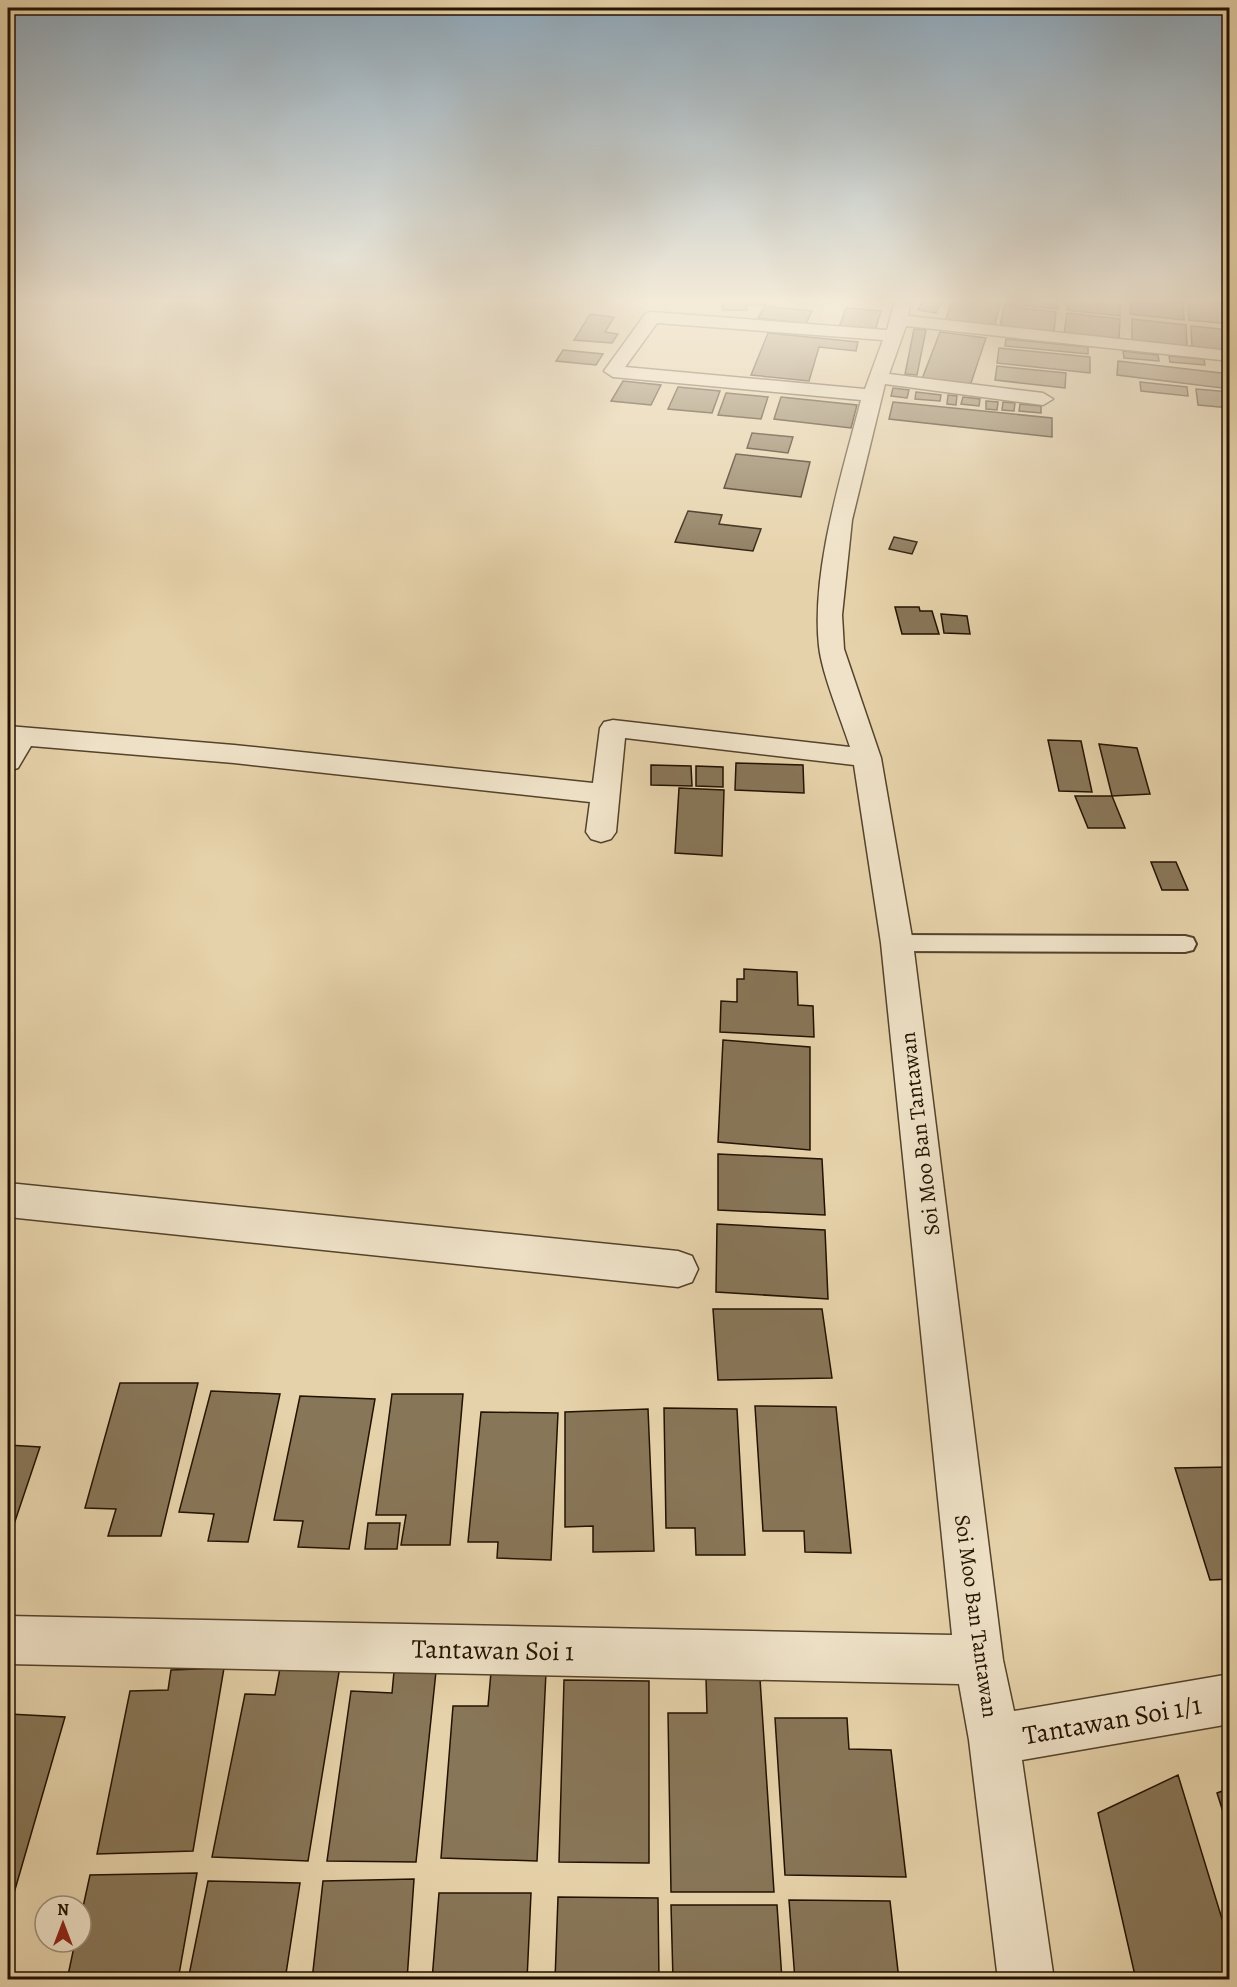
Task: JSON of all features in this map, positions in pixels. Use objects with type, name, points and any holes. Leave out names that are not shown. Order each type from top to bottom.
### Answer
[{"type":"street","name":"Soi Moo Ban Tantawan","points":[[873,393],[840,520],[830,615],[832,649],[867,758],[897,943],[980,1660],[994,1740],[1026,1980]]},
{"type":"street","points":[[962,393],[1043,399]]},
{"type":"street","points":[[601,832],[613,728],[867,758]]},
{"type":"street","points":[[8,762],[15,735],[234,754],[605,794]]},
{"type":"street","points":[[8,1200],[678,1269]]},
{"type":"street","name":"Tantawan Soi 1","points":[[8,1640],[980,1660]]},
{"type":"street","name":"Tantawan Soi 1/1","points":[[994,1740],[1230,1699]]},
{"type":"lane","points":[[897,943],[1185,944]]},
{"type":"building","points":[[616,393],[657,393],[651,405],[611,401]]},
{"type":"building","points":[[675,393],[719,393],[712,413],[668,409]]},
{"type":"building","points":[[726,393],[768,397],[761,419],[718,415]]},
{"type":"building","points":[[892,393],[908,393],[907,398],[891,396]]},
{"type":"building","points":[[916,393],[941,395],[940,401],[915,399]]},
{"type":"building","points":[[1157,393],[1188,393],[1188,396]]},
{"type":"building","points":[[1196,393],[1230,393],[1230,408],[1198,405]]},
{"type":"building","points":[[948,395],[957,396],[956,405],[947,404]]},
{"type":"building","points":[[781,397],[857,405],[851,428],[774,419]]},
{"type":"building","points":[[963,397],[980,399],[979,406],[961,404]]},
{"type":"building","points":[[986,401],[998,402],[997,410],[986,409]]},
{"type":"building","points":[[893,402],[1052,418],[1052,437],[889,419]]},
{"type":"building","points":[[1003,402],[1015,403],[1014,411],[1002,410]]},
{"type":"building","points":[[1020,404],[1041,406],[1041,413],[1019,411]]},
{"type":"building","points":[[752,433],[793,437],[788,453],[747,448]]},
{"type":"building","points":[[736,454],[810,462],[801,497],[724,488]]},
{"type":"building","points":[[688,511],[722,515],[719,524],[761,529],[753,551],[675,542]]},
{"type":"building","points":[[894,537],[917,542],[912,554],[889,549]]},
{"type":"building","points":[[895,607],[919,607],[920,611],[932,611],[939,634],[902,634]]},
{"type":"building","points":[[941,614],[967,616],[970,634],[944,633]]},
{"type":"building","points":[[1048,740],[1081,741],[1092,792],[1059,791]]},
{"type":"building","points":[[1099,744],[1137,748],[1150,794],[1112,796]]},
{"type":"building","points":[[736,763],[803,765],[804,793],[735,790]]},
{"type":"building","points":[[651,765],[691,766],[692,786],[651,785]]},
{"type":"building","points":[[696,766],[723,767],[723,787],[696,786]]},
{"type":"building","points":[[679,788],[724,790],[722,856],[675,853]]},
{"type":"building","points":[[1075,796],[1112,796],[1125,828],[1088,828]]},
{"type":"building","points":[[1151,862],[1176,862],[1188,890],[1162,890]]},
{"type":"building","points":[[744,969],[797,972],[798,1005],[813,1006],[814,1037],[720,1032],[721,1001],[737,1002],[737,979],[744,979]]},
{"type":"building","points":[[723,1040],[810,1047],[810,1150],[718,1142]]},
{"type":"building","points":[[718,1154],[822,1159],[825,1215],[718,1210]]},
{"type":"building","points":[[717,1224],[825,1230],[828,1299],[716,1292]]},
{"type":"building","points":[[713,1309],[822,1309],[832,1378],[718,1380]]},
{"type":"building","points":[[120,1383],[198,1383],[161,1536],[108,1536],[116,1509],[85,1508]]},
{"type":"building","points":[[211,1391],[280,1394],[248,1542],[208,1541],[214,1514],[179,1512]]},
{"type":"building","points":[[392,1394],[463,1394],[450,1545],[401,1545],[406,1515],[376,1515]]},
{"type":"building","points":[[300,1396],[375,1399],[349,1549],[298,1547],[303,1521],[274,1520]]},
{"type":"building","points":[[755,1406],[836,1407],[851,1553],[805,1552],[804,1531],[763,1531]]},
{"type":"building","points":[[664,1408],[737,1409],[745,1555],[696,1555],[695,1528],[666,1528]]},
{"type":"building","points":[[648,1409],[654,1551],[593,1552],[593,1526],[565,1527],[565,1412]]},
{"type":"building","points":[[481,1412],[558,1413],[551,1560],[497,1558],[498,1542],[468,1542]]},
{"type":"building","points":[[8,1445],[40,1447],[8,1542]]},
{"type":"building","points":[[1230,1467],[1230,1579],[1210,1580],[1175,1468]]},
{"type":"building","points":[[368,1523],[400,1523],[397,1549],[365,1549]]},
{"type":"building","points":[[395,1661],[437,1662],[416,1862],[327,1861],[351,1691],[392,1693]]},
{"type":"building","points":[[281,1663],[340,1666],[308,1861],[212,1857],[245,1694],[275,1695]]},
{"type":"building","points":[[224,1668],[193,1851],[97,1854],[130,1691],[168,1690],[171,1670]]},
{"type":"building","points":[[491,1672],[546,1672],[537,1861],[441,1858],[453,1706],[488,1706]]},
{"type":"building","points":[[706,1679],[760,1679],[774,1892],[671,1892],[668,1713],[707,1713]]},
{"type":"building","points":[[564,1680],[649,1681],[649,1863],[559,1862]]},
{"type":"building","points":[[9,1714],[65,1717],[12,1900],[8,1900]]},
{"type":"building","points":[[775,1718],[847,1718],[849,1749],[891,1750],[906,1877],[785,1875]]},
{"type":"building","points":[[1178,1775],[1230,1945],[1230,1980],[1136,1980],[1098,1813]]},
{"type":"building","points":[[1230,1788],[1230,1834],[1217,1793]]},
{"type":"building","points":[[197,1873],[178,1980],[67,1980],[72,1954],[93,1954],[93,1894],[86,1894],[90,1875]]},
{"type":"building","points":[[414,1879],[407,1980],[312,1980],[323,1881]]},
{"type":"building","points":[[208,1881],[300,1883],[285,1980],[188,1980]]},
{"type":"building","points":[[439,1893],[531,1893],[527,1980],[432,1980]]},
{"type":"building","points":[[558,1897],[658,1898],[659,1980],[555,1980]]},
{"type":"building","points":[[789,1900],[890,1901],[899,1980],[795,1980]]},
{"type":"building","points":[[671,1905],[777,1905],[782,1980],[673,1980]]}]
